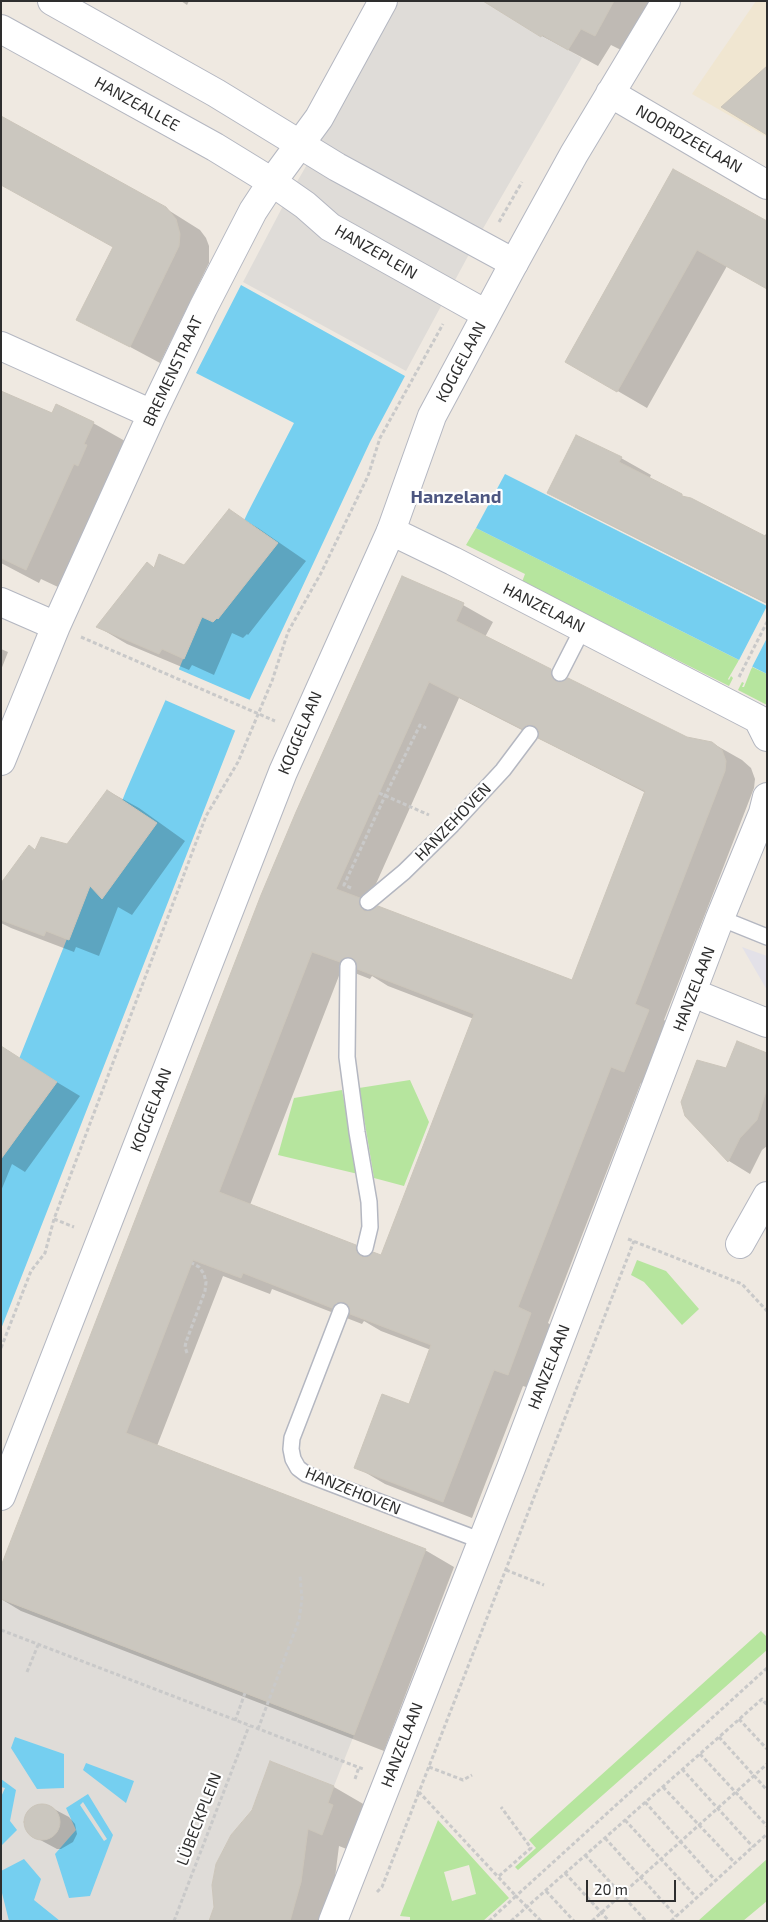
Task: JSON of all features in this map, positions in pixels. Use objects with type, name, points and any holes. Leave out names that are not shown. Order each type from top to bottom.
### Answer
[{"type":"street","points":[[52,1],[216,93],[300,145],[514,263]]},
{"type":"street","name":"BREMENSTRAAT","points":[[1,761],[56,626],[202,308],[253,211],[319,118],[383,1]]},
{"type":"street","name":"KOGGELAAN","points":[[1,1496],[283,772],[391,531],[432,416],[574,154],[666,1]]},
{"type":"street","name":"HANZEALLEE","points":[[1,29],[215,147],[272,182]]},
{"type":"street","name":"NOORDZEELAAN","points":[[610,93],[767,185]]},
{"type":"street","name":"HANZEPLEIN","points":[[272,182],[305,205],[330,227],[486,314]]},
{"type":"street","points":[[1,346],[152,414]]},
{"type":"street","name":"HANZELAAN","points":[[391,531],[758,719],[767,737]]},
{"type":"street","points":[[1,602],[56,626]]},
{"type":"street","name":"HANZELAAN","points":[[333,1921],[482,1541],[693,993],[720,918],[765,809]]},
{"type":"street","points":[[693,993],[767,1023]]},
{"type":"street","points":[[740,1244],[767,1196]]},
{"type":"lane","points":[[560,674],[583,628]]},
{"type":"lane","name":"HANZEHOVEN","points":[[370,899],[404,872],[452,825],[503,770],[530,734]]},
{"type":"lane","points":[[720,918],[767,937]]},
{"type":"lane","points":[[348,966],[347,1056],[369,1202],[370,1227],[365,1248]]},
{"type":"lane","name":"HANZEHOVEN","points":[[341,1311],[292,1438],[291,1449],[293,1459],[298,1468],[306,1474],[482,1541]]},
{"type":"path","points":[[484,246],[525,178]]},
{"type":"path","points":[[1,1348],[31,1271],[45,1253],[54,1219],[206,816],[238,762],[272,681],[288,632],[321,573],[368,476],[380,438],[457,298]]},
{"type":"path","points":[[739,678],[767,622]]},
{"type":"path","points":[[56,626],[247,709]]},
{"type":"path","points":[[370,899],[344,885],[420,725],[426,728]]},
{"type":"path","points":[[379,793],[452,825]]},
{"type":"path","points":[[602,1228],[742,1284],[767,1311]]},
{"type":"path","points":[[541,1921],[419,1792],[634,1241]]},
{"type":"path","points":[[187,1353],[185,1348],[186,1342],[205,1291],[206,1282],[204,1274],[192,1263]]},
{"type":"path","points":[[506,1570],[544,1585]]},
{"type":"path","points":[[258,1729],[299,1620],[302,1598],[300,1575]]},
{"type":"path","points":[[1,1630],[359,1768]]},
{"type":"path","points":[[28,1672],[38,1645]]},
{"type":"path","points":[[489,1921],[767,1668]]},
{"type":"path","points":[[236,1721],[246,1693]]},
{"type":"path","points":[[511,1921],[762,1699],[767,1705]]},
{"type":"path","points":[[739,1719],[767,1749]]},
{"type":"path","name":"LÜBECKPLEIN","points":[[174,1921],[249,1726]]},
{"type":"path","points":[[719,1737],[767,1790]]},
{"type":"path","points":[[700,1754],[767,1826]]},
{"type":"path","points":[[592,1921],[767,1764]]},
{"type":"path","points":[[429,1767],[463,1780],[472,1775]]},
{"type":"path","points":[[682,1770],[753,1847]]},
{"type":"path","points":[[663,1787],[735,1864]]},
{"type":"path","points":[[645,1802],[716,1881]]},
{"type":"path","points":[[499,1876],[531,1848],[501,1807]]},
{"type":"path","points":[[625,1820],[697,1898]]},
{"type":"path","points":[[671,1921],[767,1834]]},
{"type":"path","points":[[605,1838],[676,1916]]},
{"type":"path","points":[[585,1855],[646,1921]]},
{"type":"path","points":[[565,1873],[609,1921]]},
{"type":"path","points":[[546,1890],[574,1921]]},
{"type":"shaded area","points":[[399,1],[509,1],[529,29],[541,37],[548,28],[545,37],[582,58],[481,232],[406,371],[243,282],[283,206]]},
{"type":"shaded area","points":[[756,1],[767,1],[767,137],[692,94]]},
{"type":"shaded area","points":[[742,947],[767,956],[767,990]]},
{"type":"shaded area","points":[[1,1599],[354,1735],[334,1786],[270,1761],[252,1809],[231,1835],[216,1864],[212,1885],[213,1896],[216,1901],[209,1921],[1,1921]]},
{"type":"green space","points":[[476,528],[739,660],[728,679],[731,676],[733,678],[729,686],[522,582],[525,574],[466,545]]},
{"type":"green space","points":[[752,667],[767,674],[767,705],[738,690],[742,682],[744,683],[742,687],[744,687]]},
{"type":"green space","points":[[410,1080],[429,1122],[404,1186],[374,1178],[359,1088]]},
{"type":"green space","points":[[342,1090],[358,1174],[278,1155],[294,1098]]},
{"type":"green space","points":[[637,1260],[666,1271],[699,1309],[682,1325],[644,1282],[631,1275]]},
{"type":"green space","points":[[761,1631],[767,1637],[767,1650],[518,1870],[515,1867],[536,1848],[529,1840]]},
{"type":"green space","points":[[438,1820],[509,1898],[483,1921],[410,1921],[410,1917],[400,1916]],"holes":[[[469,1865],[476,1894],[452,1901],[444,1872]]]},
{"type":"green space","points":[[767,1859],[767,1901],[743,1921],[698,1921]]},
{"type":"water","points":[[241,285],[405,376],[370,442],[235,731],[1,1329],[1,1104],[126,791],[210,593],[248,512],[294,423],[196,373]]},
{"type":"water","points":[[505,474],[767,606],[767,674],[476,528]]},
{"type":"water","points":[[15,1737],[64,1754],[64,1788],[37,1789],[11,1748]]},
{"type":"water","points":[[86,1763],[134,1781],[126,1803],[83,1770]]},
{"type":"water","points":[[1,1779],[16,1790],[10,1821],[17,1830],[1,1846],[1,1797],[5,1788],[1,1787]]},
{"type":"water","points":[[88,1794],[113,1835],[90,1896],[69,1898],[55,1854],[76,1830],[66,1808]],"holes":[[[83,1802],[107,1839],[104,1841],[80,1805]]]},
{"type":"water","points":[[24,1859],[41,1879],[34,1900],[60,1921],[9,1921],[1,1889],[1,1871]]},
{"type":"pier","points":[[767,606],[767,638],[751,669],[738,662]]},
{"type":"pier","points":[[178,669],[250,700],[236,731],[165,700]]},
{"type":"building","points":[[483,1],[614,1],[595,36],[581,29],[568,50],[542,35],[541,37]]},
{"type":"building","points":[[767,66],[767,135],[721,107]]},
{"type":"building","points":[[1,116],[166,207],[176,219],[180,234],[179,246],[130,347],[76,320],[113,247],[1,185]]},
{"type":"building","points":[[673,169],[767,221],[767,289],[697,250],[617,392],[565,362]]},
{"type":"building","points":[[1,391],[52,413],[56,404],[94,422],[84,444],[87,445],[78,466],[74,464],[26,570],[1,558]]},
{"type":"building","points":[[576,435],[622,457],[619,462],[682,494],[682,496],[691,498],[767,537],[767,603],[547,493]]},
{"type":"building","points":[[229,509],[278,543],[218,619],[213,622],[202,617],[184,659],[162,649],[159,654],[96,627],[147,562],[154,568],[159,554],[184,565]]},
{"type":"building","points":[[402,576],[464,603],[456,621],[551,669],[551,674],[555,681],[561,682],[568,678],[687,737],[712,742],[722,750],[726,761],[725,771],[635,1004],[649,1010],[624,1072],[611,1067],[518,1307],[531,1313],[508,1375],[494,1370],[443,1502],[354,1468],[382,1394],[409,1404],[431,1345],[350,1314],[349,1306],[344,1302],[336,1303],[332,1308],[243,1273],[241,1278],[193,1260],[126,1433],[426,1549],[354,1735],[1,1599],[1,1566],[261,895],[296,812]],"holes":[[[429,682],[522,729],[527,725],[535,726],[539,731],[538,738],[645,791],[572,980],[378,906],[370,911],[364,911],[359,904],[360,898],[336,889]],[[312,952],[340,962],[344,958],[352,958],[356,962],[357,969],[474,1014],[381,1255],[373,1252],[368,1257],[362,1257],[356,1251],[356,1245],[219,1192]]]},
{"type":"building","points":[[107,790],[157,823],[102,899],[90,886],[69,940],[46,931],[44,936],[1,920],[1,883],[29,845],[35,850],[41,837],[67,844]]},
{"type":"building","points":[[737,1041],[767,1053],[767,1088],[757,1120],[740,1138],[728,1162],[685,1116],[681,1102],[697,1060],[726,1068]]},
{"type":"building","points":[[1,1046],[57,1082],[1,1159]]},
{"type":"building","points":[[270,1761],[334,1786],[328,1803],[333,1805],[322,1835],[308,1829],[301,1882],[290,1921],[209,1921],[214,1907],[212,1885],[216,1864],[231,1835],[252,1810]]},
{"type":"building","points":[[42,1804],[49,1805],[55,1809],[59,1815],[59,1829],[55,1835],[49,1839],[42,1840],[35,1839],[29,1835],[25,1829],[24,1822],[25,1815],[29,1809],[35,1805]]},
{"type":"district","name":"Hanzeland","points":[[456,497]]}]
